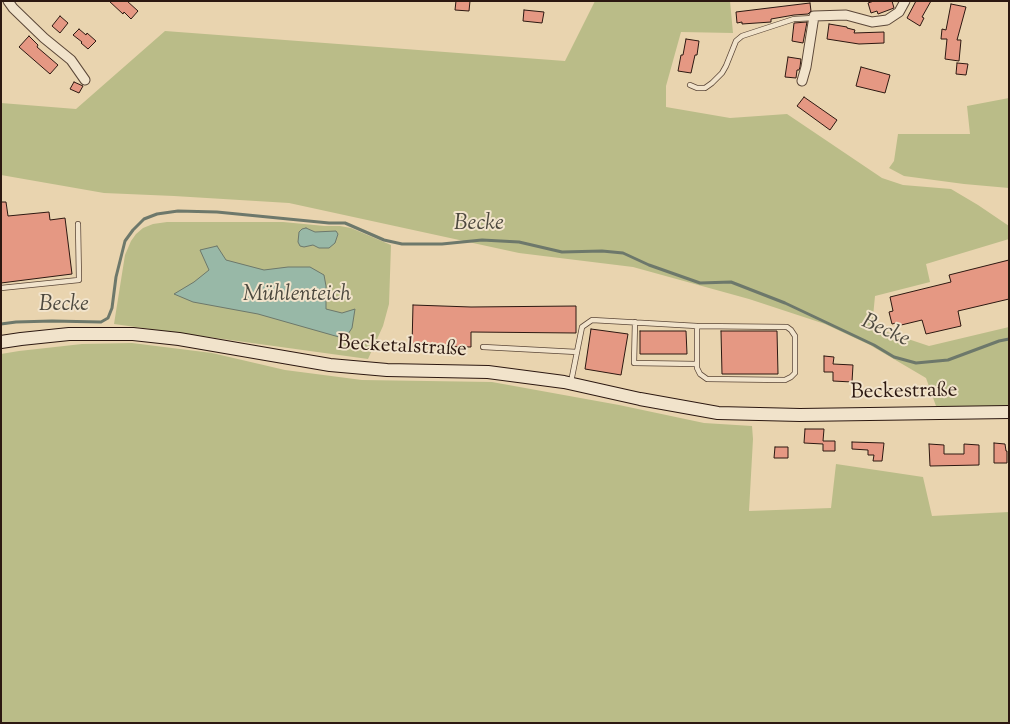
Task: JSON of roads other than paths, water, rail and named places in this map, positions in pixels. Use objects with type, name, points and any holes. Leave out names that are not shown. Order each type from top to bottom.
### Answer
[{"type":"main road","name":"Becketalstraße","points":[[1,342],[69,334],[133,334],[179,338],[330,365],[387,370],[488,372],[571,384],[640,400],[718,413],[800,415]]},
{"type":"main road","name":"Beckestraße","points":[[800,415],[1009,412]]},
{"type":"street","points":[[8,1],[44,38],[71,60],[85,80]]},
{"type":"street","points":[[802,80],[806,67],[814,16],[846,16],[872,22],[887,20],[899,12],[905,1]]},
{"type":"lane","points":[[690,85],[697,88],[705,88],[712,84],[722,73],[729,61],[736,41],[742,36],[794,19],[814,18]]},
{"type":"lane","points":[[1,288],[78,280],[78,224]]},
{"type":"lane","points":[[571,384],[582,327],[592,320],[697,326],[787,327],[795,336],[795,373],[785,380],[707,379],[700,374],[697,368],[697,326]]},
{"type":"lane","points":[[635,322],[634,364],[697,364]]},
{"type":"lane","points":[[483,347],[577,352]]},
{"type":"water","points":[[306,228],[315,232],[336,231],[338,234],[335,243],[329,248],[319,248],[313,245],[300,246],[298,242],[299,232]]},
{"type":"water","name":"Mühlenteich","points":[[217,246],[226,260],[264,270],[310,267],[324,275],[326,309],[342,313],[355,309],[352,328],[348,334],[339,337],[258,314],[193,302],[174,294],[209,270],[200,250]]},
{"type":"waterway","name":"Becke","points":[[1,324],[52,321],[101,322],[108,318],[112,308],[116,277],[125,241],[144,219],[157,214],[178,211],[217,212],[345,223],[384,240],[402,244],[442,244],[482,240],[519,242],[562,252],[602,251],[623,253],[649,265],[700,283],[731,282],[785,303],[874,345],[894,357],[916,363],[948,360],[1009,339]]}]
